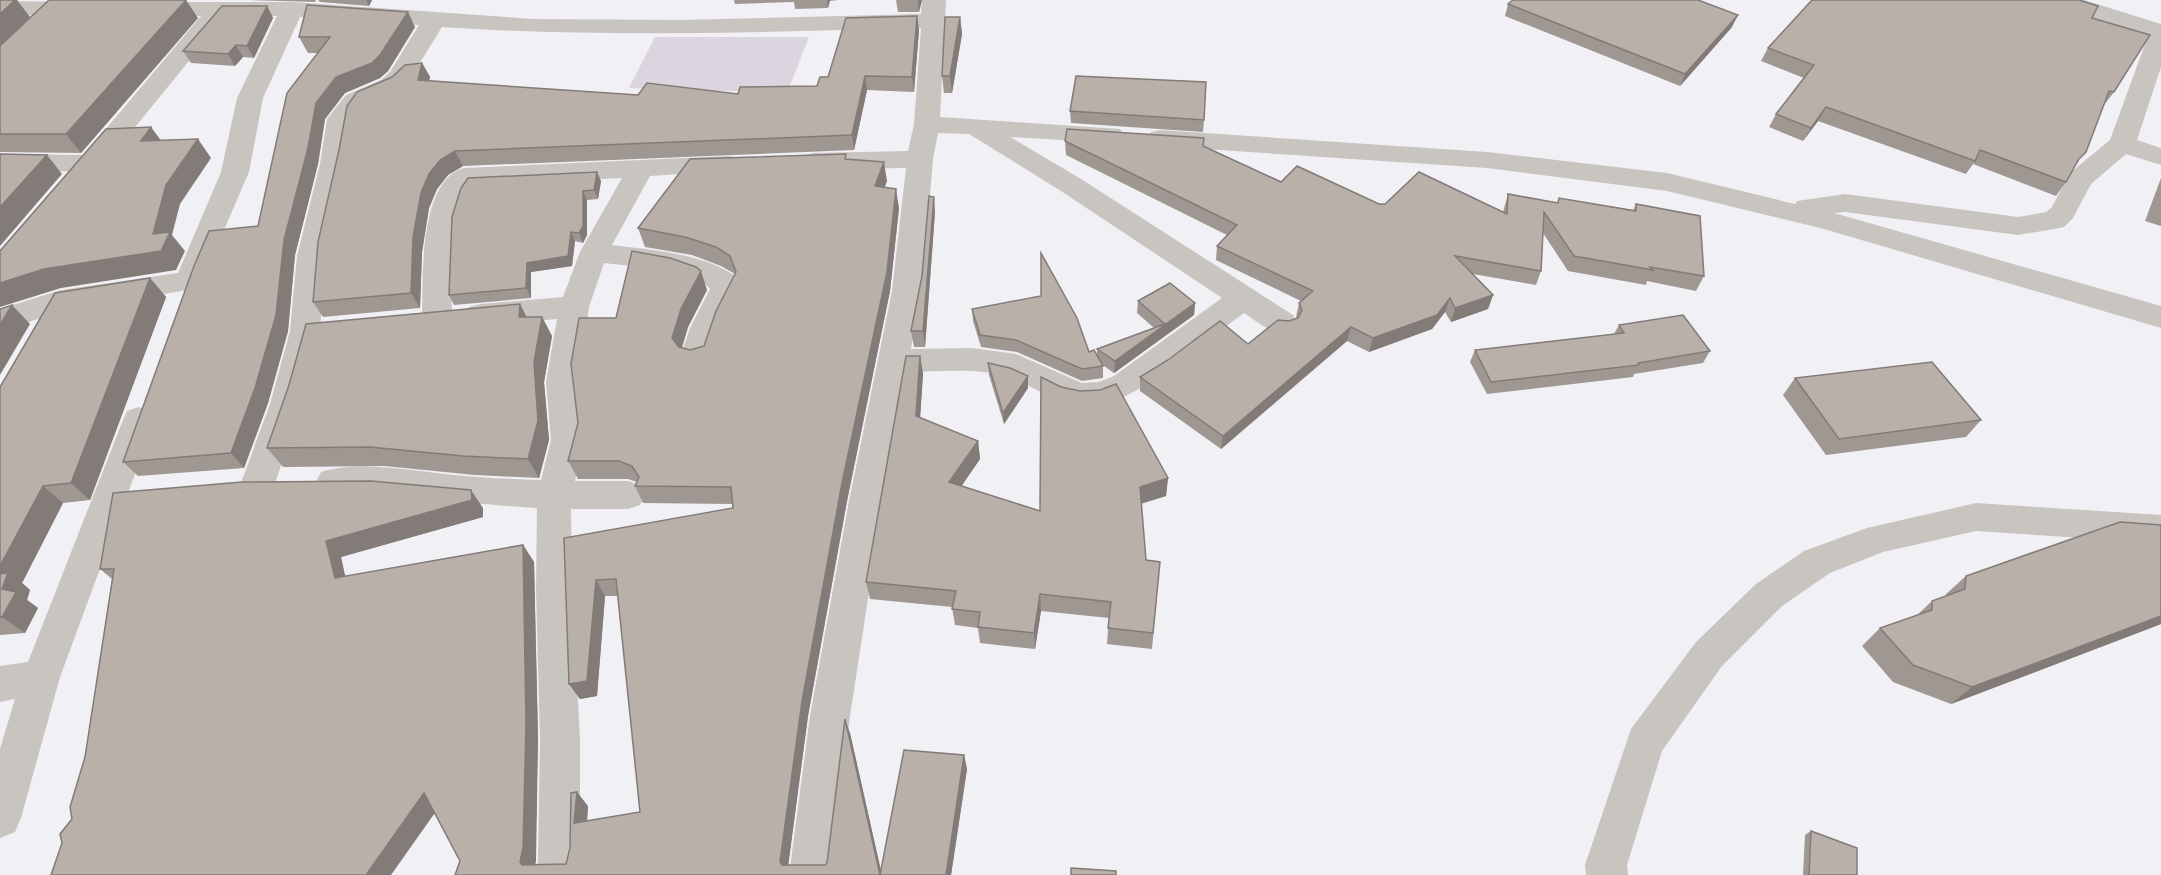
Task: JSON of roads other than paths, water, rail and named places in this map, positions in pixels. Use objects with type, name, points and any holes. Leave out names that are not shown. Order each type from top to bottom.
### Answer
[{"type":"street","points":[[1782,210],[1845,203],[2018,226],[2054,220],[2064,212],[2080,179],[2122,144],[2161,32],[2060,0]]},
{"type":"street","points":[[2101,0],[2161,19]]},
{"type":"street","points":[[31,32],[60,4]]},
{"type":"street","points":[[0,8],[60,4],[102,9]]},
{"type":"street","points":[[68,190],[224,5]]},
{"type":"street","points":[[126,9],[224,5],[534,26],[679,27],[934,10],[927,124],[920,159],[908,291],[866,501],[830,716],[810,875]]},
{"type":"street","points":[[177,312],[235,172],[250,98],[292,9]]},
{"type":"street","points":[[258,483],[286,404],[305,331],[311,256],[333,164],[340,119],[355,100],[390,85],[399,77],[435,19]]},
{"type":"street","points":[[927,124],[971,125],[1487,160],[1668,182],[1828,221],[2161,317]]},
{"type":"street","points":[[971,125],[1071,185],[1282,323]]},
{"type":"street","points":[[2122,144],[2161,157]]},
{"type":"street","points":[[795,162],[920,159]]},
{"type":"street","points":[[0,162],[91,164]]},
{"type":"street","points":[[437,319],[439,240],[451,195],[459,180],[464,177],[750,163]]},
{"type":"street","points":[[555,875],[559,861],[560,739],[554,590],[554,495],[568,440],[562,382],[574,307],[594,252],[640,168]]},
{"type":"street","points":[[594,252],[710,273],[724,282],[725,289],[705,328],[697,355]]},
{"type":"street","points":[[0,320],[61,301],[189,281]]},
{"type":"street","points":[[894,361],[972,360],[1016,366],[1079,395],[1102,394],[1125,384],[1244,298]]},
{"type":"street","points":[[39,340],[61,301]]},
{"type":"street","points":[[404,322],[574,307]]},
{"type":"street","points":[[305,331],[338,328]]},
{"type":"street","points":[[0,818],[42,677],[147,397]]},
{"type":"street","points":[[224,486],[298,482],[384,482],[475,491],[554,495],[628,495]]},
{"type":"street","points":[[112,495],[146,492]]},
{"type":"street","points":[[1607,875],[1606,865],[1646,742],[1709,654],[1769,595],[1816,562],[1879,538],[1976,517],[2161,529]]},
{"type":"street","points":[[0,684],[42,677]]}]
